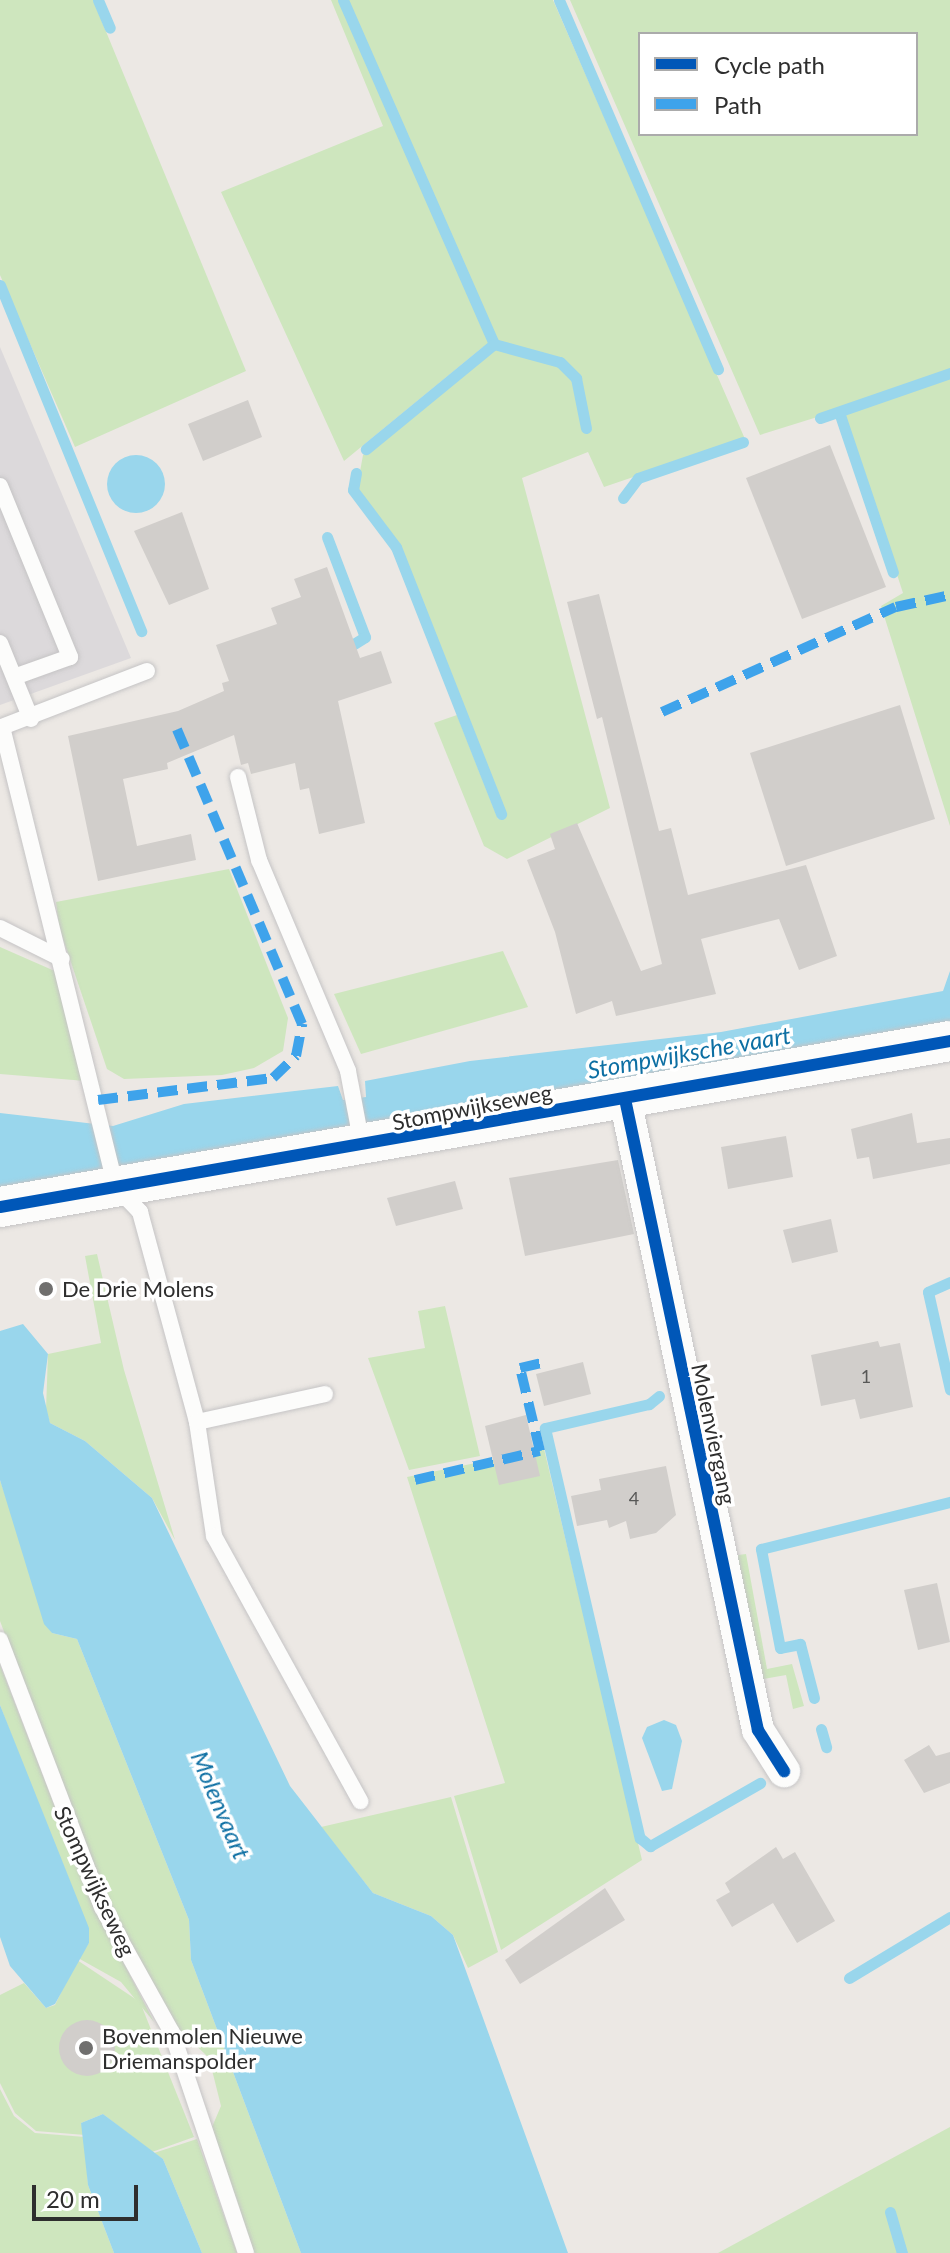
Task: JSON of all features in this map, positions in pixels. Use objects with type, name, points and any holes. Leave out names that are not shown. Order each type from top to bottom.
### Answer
[{"type":"street","name":"Stompwijkseweg","points":[[0,1207],[114,1180],[625,1099],[950,1041]]},
{"type":"street","name":"Molenviergang","points":[[625,1099],[758,1730],[784,1771]]},
{"type":"lane","points":[[0,486],[70,657],[14,677]]},
{"type":"lane","points":[[0,643],[31,719]]},
{"type":"lane","points":[[147,671],[31,719],[2,727],[102,1117],[114,1180],[140,1212],[197,1422],[214,1536],[360,1801]]},
{"type":"lane","points":[[238,777],[259,860],[348,1071],[362,1141]]},
{"type":"lane","points":[[0,928],[62,959]]},
{"type":"lane","points":[[197,1422],[325,1394]]},
{"type":"lane","name":"Stompwijkseweg","points":[[0,1640],[102,1907],[172,2033],[246,2253]]},
{"type":"shaded area","points":[[0,347],[131,658],[0,705]]},
{"type":"green space","points":[[0,0],[93,0],[246,371],[75,447],[0,275]]},
{"type":"green space","points":[[331,0],[553,0],[745,439],[604,487],[588,452],[522,478],[610,808],[507,859],[484,846],[434,723],[457,715],[498,819],[506,816],[399,546],[357,488],[363,455],[492,349],[483,347],[344,461],[221,192],[383,126]]},
{"type":"green space","points":[[570,0],[950,0],[950,826],[881,606],[903,593],[843,409],[760,435]]},
{"type":"green space","points":[[229,869],[288,1018],[283,1051],[254,1068],[222,1075],[124,1079],[107,1069],[59,927],[56,902]]},
{"type":"green space","points":[[0,947],[57,972],[86,1081],[0,1074]]},
{"type":"green space","points":[[503,951],[528,1007],[361,1054],[334,994]]},
{"type":"green space","points":[[97,1254],[124,1370],[175,1540],[152,1498],[85,1441],[50,1423],[46,1410],[48,1354],[101,1343],[85,1256]]},
{"type":"green space","points":[[445,1306],[480,1456],[409,1470],[368,1358],[425,1348],[418,1311]]},
{"type":"green space","points":[[544,1449],[642,1860],[501,1950],[454,1796],[505,1783],[407,1477]]},
{"type":"green space","points":[[0,1480],[52,1633],[77,1639],[189,1920],[191,1960],[301,2253],[252,2253],[214,2146],[212,2127],[221,2106],[209,2058],[176,2026],[116,1918],[65,1793],[0,1621]]},
{"type":"green space","points":[[746,1554],[767,1669],[792,1664],[804,1706],[793,1709],[786,1675],[758,1680],[731,1556]]},
{"type":"green space","points":[[0,1665],[89,1895],[154,2022],[121,1982],[78,1958],[89,1943],[0,1705]]},
{"type":"green space","points":[[451,1797],[498,1952],[468,1968],[453,1935],[431,1916],[373,1893],[321,1827]]},
{"type":"green space","points":[[77,1960],[140,2002],[194,2137],[152,2152],[103,2114],[81,2123],[85,2135],[36,2131],[15,2113],[0,2083],[0,1995],[24,1983],[46,2008],[55,2005]]},
{"type":"green space","points":[[0,2089],[14,2116],[35,2133],[85,2137],[88,2185],[114,2253],[0,2253]]},
{"type":"green space","points":[[950,2127],[950,2253],[718,2253],[874,2168]]},
{"type":"green space","points":[[197,2139],[237,2253],[202,2253],[163,2159],[154,2153]]},
{"type":"water","points":[[136,455],[156,464],[165,484],[156,504],[136,513],[116,504],[107,484],[116,464]]},
{"type":"water","name":"Stompwijksche vaart","points":[[950,971],[950,1024],[0,1192],[0,1113],[113,1126],[184,1104],[338,1086],[343,1100],[366,1097],[365,1081],[470,1061],[721,1032],[943,991]]},
{"type":"water","name":"Molenvaart","points":[[23,1324],[48,1354],[43,1393],[50,1423],[85,1441],[152,1498],[290,1786],[373,1893],[431,1916],[453,1935],[568,2253],[301,2253],[191,1960],[189,1920],[77,1639],[52,1633],[44,1624],[0,1480],[0,1331]]},
{"type":"water","points":[[0,1705],[89,1928],[89,1943],[55,2004],[46,2008],[10,1966],[0,1937]]},
{"type":"water","points":[[664,1720],[676,1725],[682,1741],[672,1789],[662,1791],[642,1738],[647,1727]]},
{"type":"water","points":[[103,2114],[163,2159],[202,2253],[114,2253],[88,2185],[81,2123]]},
{"type":"building","points":[[248,400],[262,437],[203,461],[188,424]]},
{"type":"building","points":[[830,445],[886,587],[802,619],[746,478]]},
{"type":"building","points":[[182,512],[209,589],[169,605],[134,531]]},
{"type":"building","points":[[327,567],[360,658],[381,651],[392,683],[338,701],[365,823],[319,834],[309,788],[300,790],[295,763],[251,774],[248,763],[241,765],[234,735],[167,763],[168,769],[123,779],[137,846],[191,834],[196,860],[98,881],[68,736],[178,711],[224,691],[222,683],[229,681],[216,645],[277,624],[271,608],[301,597],[294,579]]},
{"type":"building","points":[[599,594],[659,831],[671,828],[688,895],[806,865],[837,956],[799,970],[779,919],[701,939],[716,994],[616,1016],[612,1001],[576,1014],[555,932],[527,860],[555,849],[550,834],[577,823],[641,971],[662,964],[602,717],[597,719],[567,602]]},
{"type":"building","points":[[900,705],[935,819],[786,866],[750,753]]},
{"type":"building","points":[[912,1113],[917,1143],[950,1138],[950,1164],[873,1179],[869,1157],[857,1159],[851,1129]]},
{"type":"building","points":[[786,1136],[793,1177],[728,1189],[721,1147]]},
{"type":"building","points":[[618,1160],[634,1234],[525,1256],[509,1178]]},
{"type":"building","points":[[455,1181],[463,1209],[396,1226],[387,1198]]},
{"type":"building","points":[[831,1219],[838,1252],[792,1263],[783,1230]]},
{"type":"building","points":[[878,1341],[880,1347],[900,1343],[913,1407],[860,1419],[855,1399],[821,1406],[811,1355]]},
{"type":"building","points":[[583,1362],[591,1394],[544,1406],[536,1374]]},
{"type":"building","points":[[526,1415],[540,1476],[499,1485],[485,1426]]},
{"type":"building","points":[[666,1466],[676,1515],[656,1533],[630,1539],[626,1521],[609,1528],[607,1520],[577,1526],[571,1496],[601,1490],[599,1479]]},
{"type":"building","points":[[937,1583],[950,1642],[918,1650],[904,1590]]},
{"type":"building","points":[[929,1745],[936,1756],[950,1752],[950,1783],[924,1793],[904,1760]]},
{"type":"building","points":[[776,1847],[783,1859],[795,1852],[835,1921],[797,1943],[773,1903],[732,1927],[716,1900],[730,1892],[725,1883]]},
{"type":"building","points":[[605,1888],[625,1920],[520,1984],[505,1960]]},
{"type":"building","name":"Bovenmolen Nieuwe Driemanspolder","points":[[87,2020],[107,2028],[115,2048],[107,2068],[87,2076],[67,2068],[59,2048],[67,2028]]},
{"type":"waterway","points":[[98,0],[110,28]]},
{"type":"waterway","points":[[343,0],[494,344],[366,449]]},
{"type":"waterway","points":[[559,0],[718,369]]},
{"type":"waterway","points":[[0,285],[141,631]]},
{"type":"waterway","points":[[494,344],[560,362],[576,378],[586,428]]},
{"type":"waterway","points":[[820,418],[950,373]]},
{"type":"waterway","points":[[839,412],[893,572]]},
{"type":"waterway","points":[[623,498],[638,478],[743,442]]},
{"type":"waterway","points":[[356,473],[353,490],[396,547],[501,814]]},
{"type":"waterway","points":[[327,537],[365,637],[344,650]]},
{"type":"waterway","points":[[950,1282],[928,1292],[950,1390]]},
{"type":"waterway","points":[[659,1396],[649,1404],[545,1428],[640,1838],[650,1846],[760,1783]]},
{"type":"waterway","points":[[814,1698],[800,1644],[780,1648],[761,1549],[950,1502]]},
{"type":"waterway","points":[[821,1729],[826,1747]]},
{"type":"waterway","points":[[849,1978],[950,1917]]},
{"type":"waterway","points":[[890,2212],[902,2253]]},
{"type":"marked path","points":[[662,712],[896,607],[950,595]]},
{"type":"marked path","points":[[98,1100],[273,1078],[296,1056],[302,1024],[174,723]]},
{"type":"marked path","points":[[415,1480],[540,1451],[520,1368],[546,1362]]},
{"type":"cycle path","points":[[0,1207],[950,1041]]},
{"type":"cycle path","points":[[625,1099],[758,1730],[784,1771]]},
{"type":"place","name":"De Drie Molens","points":[[46,1289]]},
{"type":"place","name":"Bovenmolen Nieuwe Driemanspolder","points":[[86,2048]]}]
